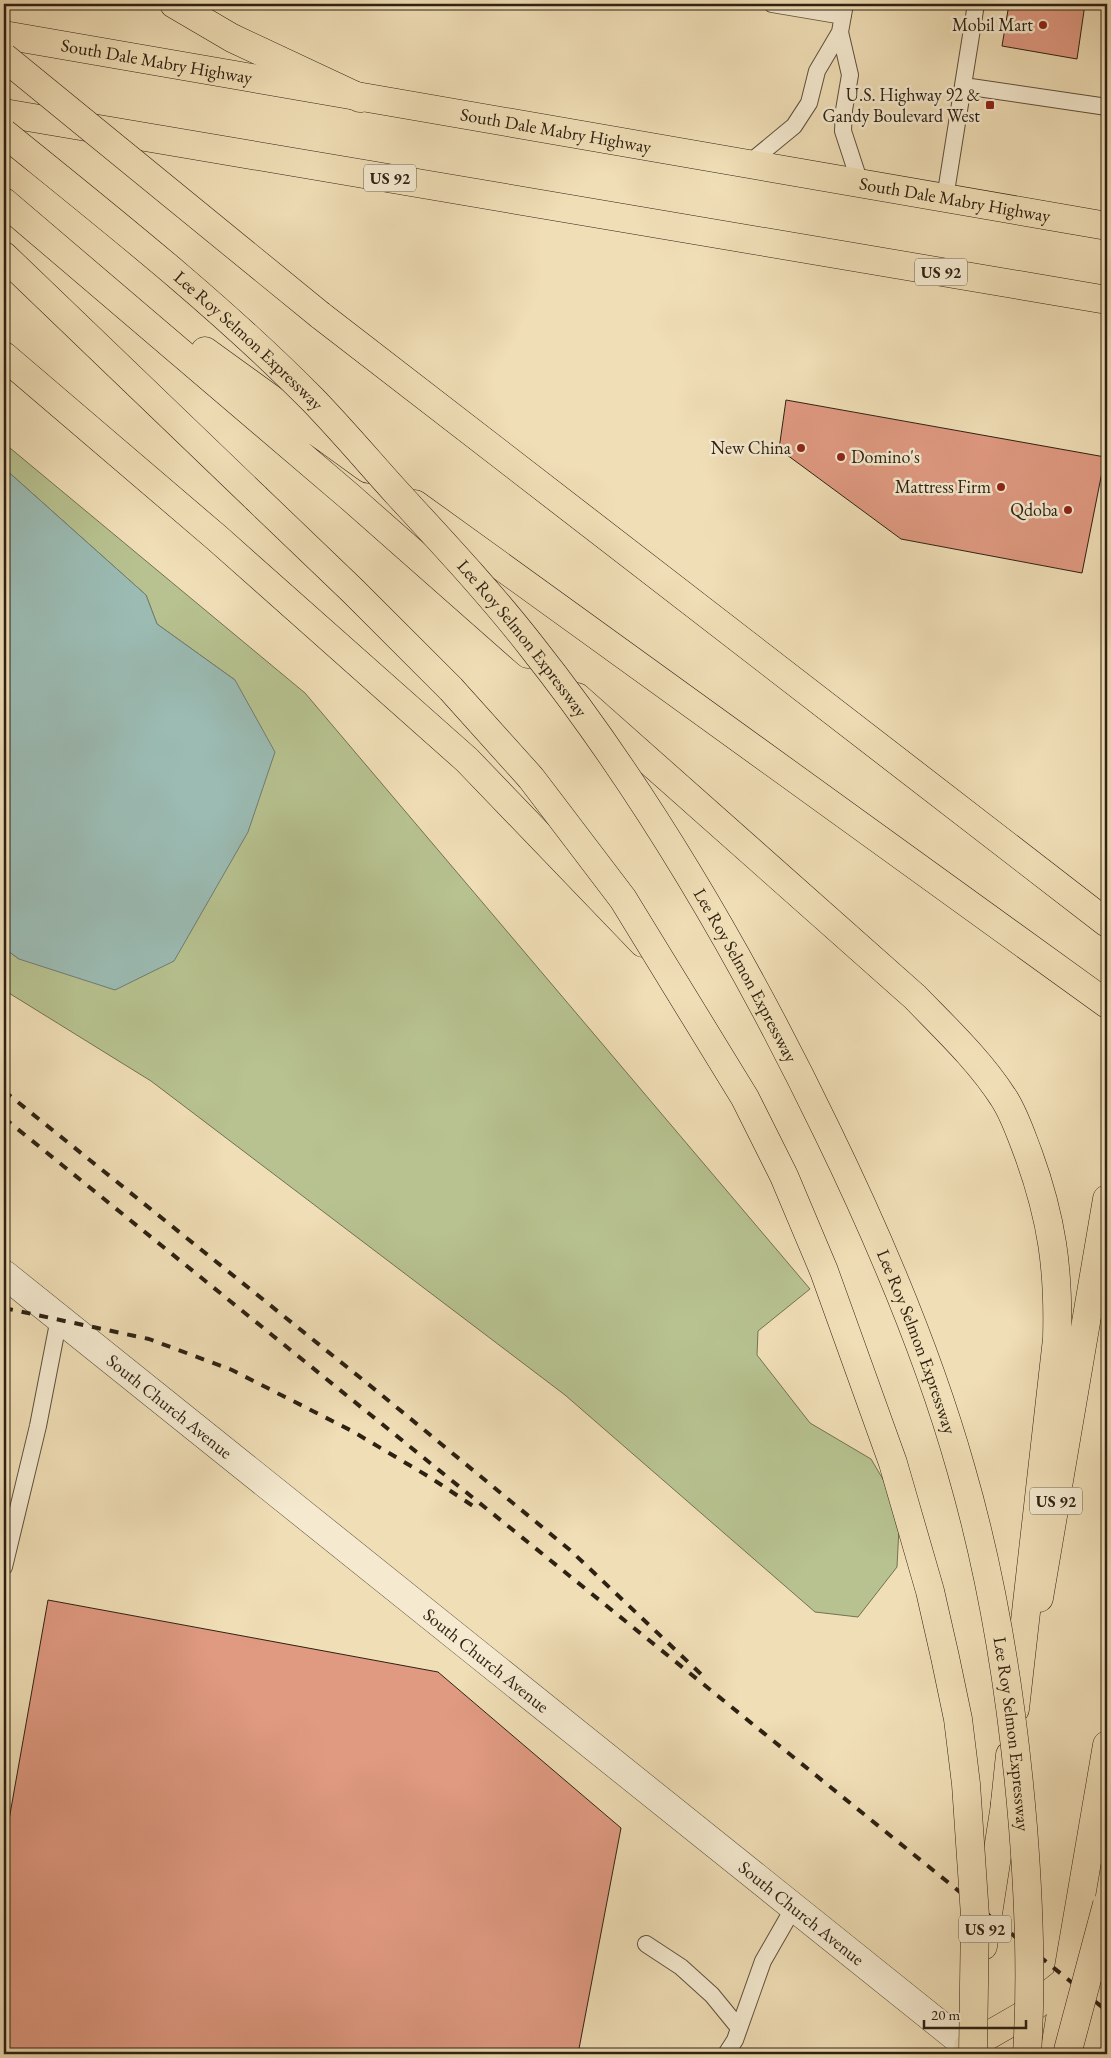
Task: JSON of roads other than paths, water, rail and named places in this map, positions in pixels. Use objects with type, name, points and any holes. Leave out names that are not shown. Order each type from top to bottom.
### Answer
[{"type":"main road","points":[[174,4],[232,38],[360,98]]},
{"type":"main road","name":"South Dale Mabry Highway","points":[[4,35],[1107,226]]},
{"type":"main road","points":[[4,57],[320,315],[1107,923]]},
{"type":"main road","name":"US 92","points":[[4,113],[1107,300]]},
{"type":"main road","name":"Lee Roy Selmon Expressway","points":[[4,133],[186,281],[246,335],[315,402],[469,572],[532,647],[590,725],[694,882],[745,969],[800,1074],[883,1251],[939,1397],[981,1544],[996,1618],[1018,1765],[1030,1932],[1030,2005],[1027,2054]]},
{"type":"main road","points":[[4,202],[350,497],[915,997],[958,1041],[1004,1098],[1025,1146],[1048,1218],[1055,1258],[1058,1297],[1057,1339],[1005,1803]]},
{"type":"main road","points":[[36,228],[1107,1004]]},
{"type":"main road","points":[[4,256],[353,591],[451,689],[531,778],[623,899],[745,1098],[784,1176],[824,1271],[848,1335],[893,1463],[913,1528],[945,1657],[958,1719],[966,1784],[974,1916],[971,2052]]},
{"type":"main road","points":[[4,356],[217,538],[467,760],[661,962]]},
{"type":"main road","name":"US 92","points":[[971,2052],[1005,1803],[1107,1199]]},
{"type":"main road","points":[[1054,2054],[1107,1745]]},
{"type":"main road","points":[[1067,2054],[1107,1904]]},
{"type":"main road","points":[[971,2052],[1022,2016],[1068,1979]]},
{"type":"street","name":"South Church Avenue","points":[[4,1274],[794,1907],[971,2052]]},
{"type":"lane","points":[[748,164],[794,126],[808,103],[816,71],[840,32],[844,10],[772,4]]},
{"type":"lane","points":[[945,198],[976,4]]},
{"type":"lane","points":[[840,32],[850,75],[844,110],[843,131],[860,183]]},
{"type":"lane","points":[[964,86],[1107,107]]},
{"type":"lane","points":[[4,1566],[38,1426],[59,1318]]},
{"type":"lane","points":[[726,2054],[735,2040],[763,1961],[794,1907]]},
{"type":"lane","points":[[646,1944],[681,1967],[712,1994],[739,2028]]},
{"type":"water","points":[[4,468],[146,595],[157,624],[235,680],[275,752],[248,832],[174,961],[115,990],[19,959],[4,948]]},
{"type":"railway","points":[[4,1091],[378,1392],[570,1550],[704,1677]]},
{"type":"railway","points":[[4,1118],[1107,2011]]},
{"type":"railway","points":[[4,1308],[149,1339],[232,1370],[352,1431],[431,1478],[473,1506]]},
{"type":"place","name":"Mobil Mart","points":[[1043,25]]},
{"type":"place","name":"U.S. Highway 92 & Gandy Boulevard West","points":[[990,105]]},
{"type":"place","name":"New China","points":[[801,448]]},
{"type":"place","name":"Domino's","points":[[841,457]]},
{"type":"place","name":"Mattress Firm","points":[[1001,487]]},
{"type":"place","name":"Qdoba","points":[[1068,510]]}]
